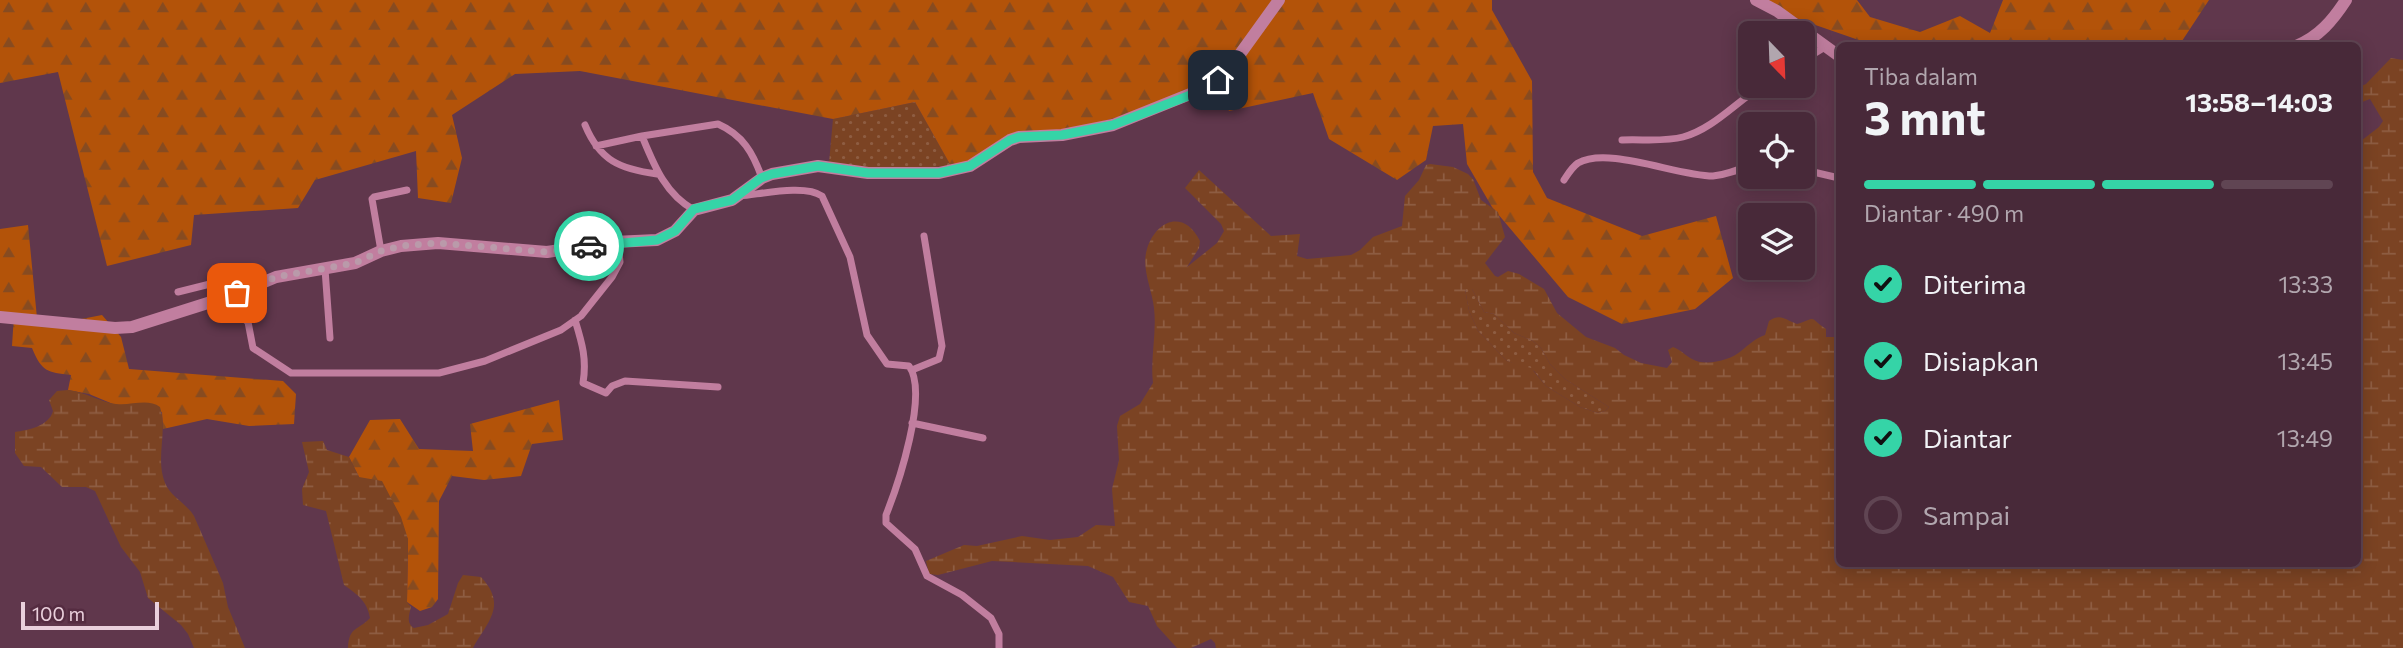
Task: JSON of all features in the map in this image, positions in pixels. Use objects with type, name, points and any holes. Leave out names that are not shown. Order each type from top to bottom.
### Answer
[{"type":"street","points":[[0,317],[115,328],[132,327],[235,294],[276,277],[355,263],[381,251],[401,246],[438,243],[547,252],[657,240],[675,231],[694,209],[732,200],[761,178],[772,174],[818,166],[868,173],[939,173],[970,166],[1010,140],[1019,137],[1062,135],[1113,125],[1188,96],[1218,80],[1230,68],[1279,0]]},
{"type":"street","points":[[1756,0],[1777,11],[1836,54]]},
{"type":"street","points":[[2303,42],[2319,33],[2335,17],[2346,0]]},
{"type":"street","points":[[1815,53],[1825,47]]},
{"type":"street","points":[[1622,140],[1681,137],[1693,133],[1745,98]]},
{"type":"street","points":[[596,146],[718,124],[738,135],[749,149],[761,178]]},
{"type":"street","points":[[585,125],[596,146],[616,164],[629,170],[657,174]]},
{"type":"street","points":[[642,136],[657,174],[684,204],[694,209]]},
{"type":"street","points":[[1564,180],[1575,165],[1604,158],[1710,176],[1738,169]]},
{"type":"street","points":[[1815,172],[1836,176]]},
{"type":"street","points":[[381,251],[372,199],[407,190]]},
{"type":"street","points":[[740,196],[802,190],[814,190],[822,196],[850,257],[867,335],[887,364],[905,365],[912,370],[916,396],[912,423],[887,523],[915,549],[927,576],[970,600],[991,618],[999,634],[999,648]]},
{"type":"street","points":[[912,370],[939,359],[942,346],[925,236]]},
{"type":"street","points":[[178,292],[230,279],[242,317],[248,322],[253,348],[291,373],[439,373],[485,361],[561,330],[581,316],[612,277],[620,262],[618,243]]},
{"type":"street","points":[[326,269],[330,338]]},
{"type":"street","points":[[575,320],[585,352],[583,383],[587,386],[606,393],[612,386],[625,380],[718,387]]},
{"type":"street","points":[[912,423],[983,438]]},
{"type":"green space","points":[[0,0],[1492,0],[1492,10],[1532,81],[1533,172],[1547,198],[1642,236],[1716,216],[1733,278],[1695,309],[1622,324],[1568,297],[1492,207],[1467,164],[1463,124],[1433,126],[1426,160],[1397,180],[1329,139],[1313,93],[1229,111],[1216,81],[1163,105],[1055,134],[1018,136],[969,161],[951,166],[915,102],[833,119],[580,71],[515,74],[452,115],[462,158],[451,203],[418,198],[416,151],[315,180],[298,208],[194,215],[191,245],[107,266],[58,72],[0,83]]},
{"type":"green space","points":[[1755,0],[1857,0],[1870,17],[1920,32],[1960,16],[1990,33],[2003,0],[2209,0],[2181,42],[1864,42],[1815,25],[1815,21],[1804,21]]},
{"type":"green space","points":[[2391,58],[2403,60],[2403,648],[1216,648],[1211,639],[1191,648],[1177,648],[1157,626],[1148,606],[1129,602],[1113,577],[1088,566],[992,561],[938,575],[929,574],[926,561],[964,545],[977,546],[1022,536],[1050,540],[1078,537],[1096,525],[1115,526],[1112,489],[1119,460],[1117,426],[1120,416],[1140,404],[1153,383],[1155,317],[1146,271],[1147,249],[1151,239],[1164,225],[1179,222],[1186,225],[1200,241],[1199,248],[1187,267],[1217,243],[1224,231],[1221,224],[1185,188],[1199,170],[1271,236],[1300,234],[1297,256],[1307,259],[1351,255],[1373,237],[1402,226],[1405,196],[1419,180],[1426,165],[1430,164],[1453,167],[1468,174],[1473,179],[1481,200],[1498,212],[1505,237],[1485,263],[1495,276],[1508,271],[1519,274],[1544,289],[1557,313],[1586,337],[1615,348],[1641,363],[1667,368],[1672,362],[1668,350],[1673,347],[1697,361],[1725,360],[1765,335],[1769,321],[1777,318],[1797,324],[1813,319],[1826,329],[1826,337],[1836,337],[1836,567],[2361,567],[2361,141],[2383,121],[2370,99],[2361,102],[2361,86]],"holes":[[[1465,289],[1472,289],[1484,312],[1494,314],[1514,333],[1533,341],[1565,379],[1609,407],[1598,413],[1580,407],[1546,386],[1531,368],[1507,361],[1478,331],[1469,311]]]},
{"type":"green space","points":[[915,102],[951,166],[872,170],[829,163],[833,119]]},
{"type":"green space","points":[[28,225],[37,318],[56,324],[102,315],[121,337],[129,369],[283,381],[296,394],[294,424],[249,426],[207,419],[163,429],[162,412],[113,404],[89,394],[68,390],[71,375],[46,369],[32,348],[12,346],[14,315],[0,313],[0,229]]},
{"type":"green space","points":[[1465,289],[1472,289],[1484,312],[1494,314],[1514,333],[1533,341],[1541,348],[1550,364],[1565,379],[1609,407],[1598,413],[1580,407],[1546,386],[1534,371],[1507,361],[1478,331],[1469,311]]},
{"type":"green space","points":[[68,390],[110,403],[150,403],[160,407],[163,426],[161,464],[165,483],[194,516],[223,583],[228,607],[245,648],[194,648],[181,625],[148,598],[140,572],[121,547],[95,491],[86,487],[62,487],[41,467],[24,466],[15,453],[15,432],[43,424],[53,411],[49,400],[57,391]]},
{"type":"green space","points":[[559,400],[563,440],[532,444],[521,476],[484,480],[452,476],[439,501],[438,599],[432,607],[420,611],[407,602],[408,539],[359,477],[349,457],[370,420],[400,419],[419,449],[473,451],[470,424]]},
{"type":"green space","points":[[323,441],[327,450],[349,457],[359,477],[382,481],[401,517],[408,539],[407,602],[411,607],[411,626],[414,628],[428,625],[448,614],[463,575],[481,577],[489,587],[494,605],[492,614],[473,648],[348,648],[350,636],[370,618],[369,612],[361,599],[344,585],[326,511],[303,505],[302,489],[309,472],[302,442]]},
{"type":"way so far","points":[[237,293],[276,277],[355,263],[381,251],[401,246],[438,243],[547,252],[589,246]]},
{"type":"route","points":[[589,246],[657,240],[675,231],[694,209],[732,200],[761,178],[772,174],[818,166],[868,173],[939,173],[970,166],[1019,137],[1062,135],[1113,125],[1188,96],[1218,80]]}]
